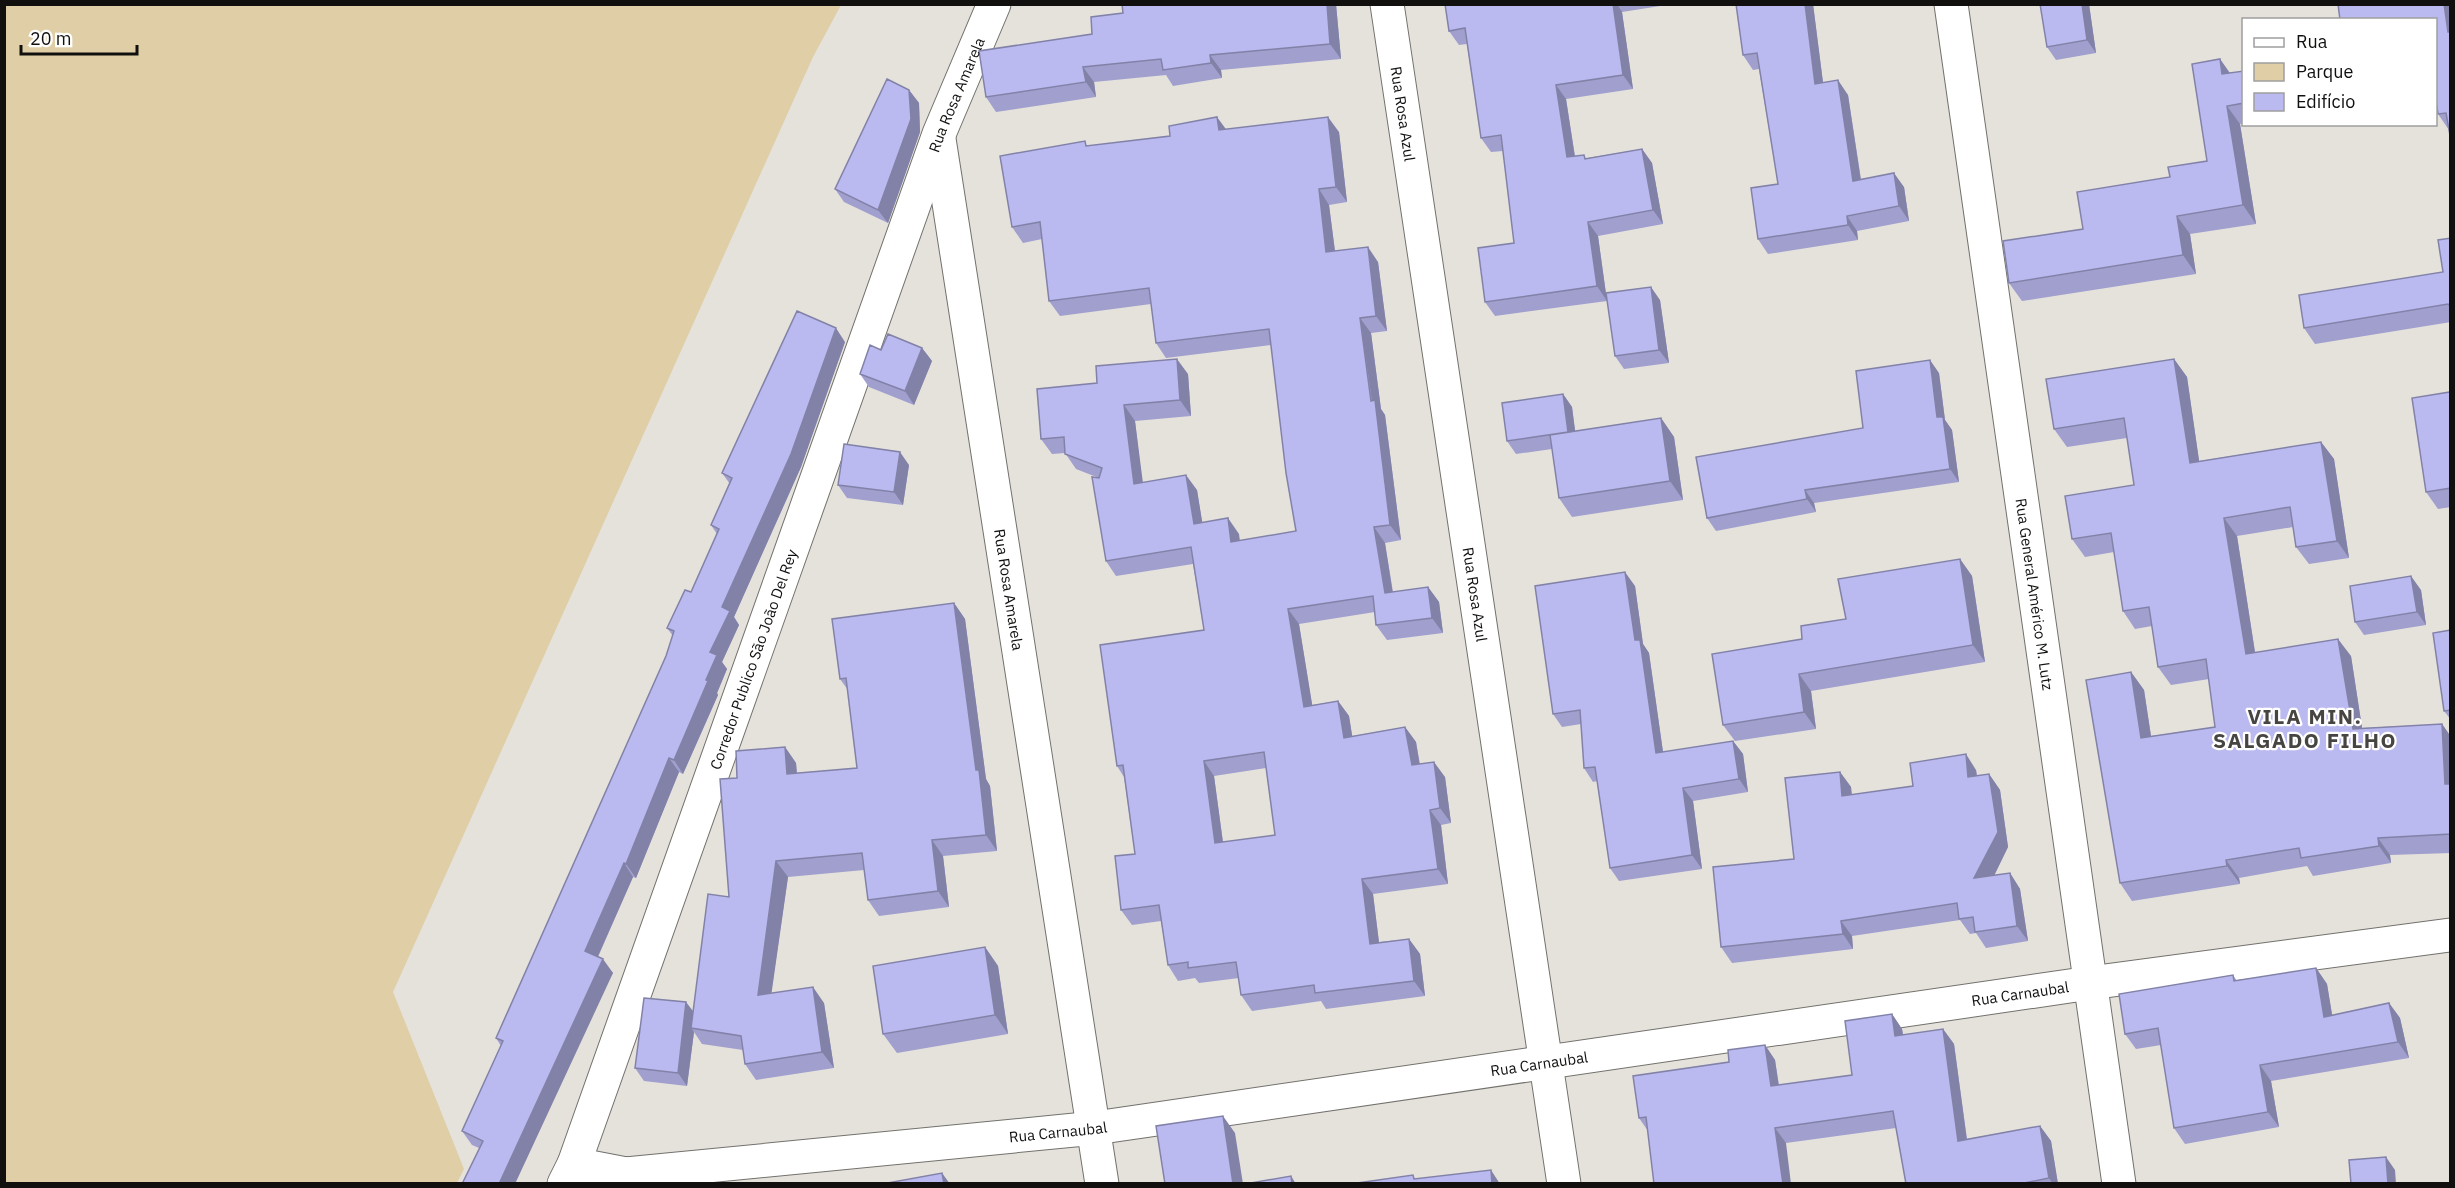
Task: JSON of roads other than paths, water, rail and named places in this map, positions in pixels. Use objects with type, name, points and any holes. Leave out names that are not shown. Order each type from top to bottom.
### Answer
[{"type":"street","name":"Rua Rosa Amarela","points":[[994,4],[939,134],[1102,1184]]},
{"type":"street","name":"Rua Rosa Azul","points":[[1387,4],[1548,1064],[1564,1184]]},
{"type":"street","name":"Rua General Américo M. Lutz","points":[[1951,4],[2119,1184]]},
{"type":"street","name":"Corredor Publico São João Del Rey","points":[[569,1174],[939,134]]},
{"type":"street","name":"Rua Carnaubal","points":[[569,1174],[626,1179],[1095,1128],[1548,1064],[2090,983],[2451,935]]},
{"type":"district","name":"VILA MIN. SALGADO FILHO","points":[[2305,728]]}]
